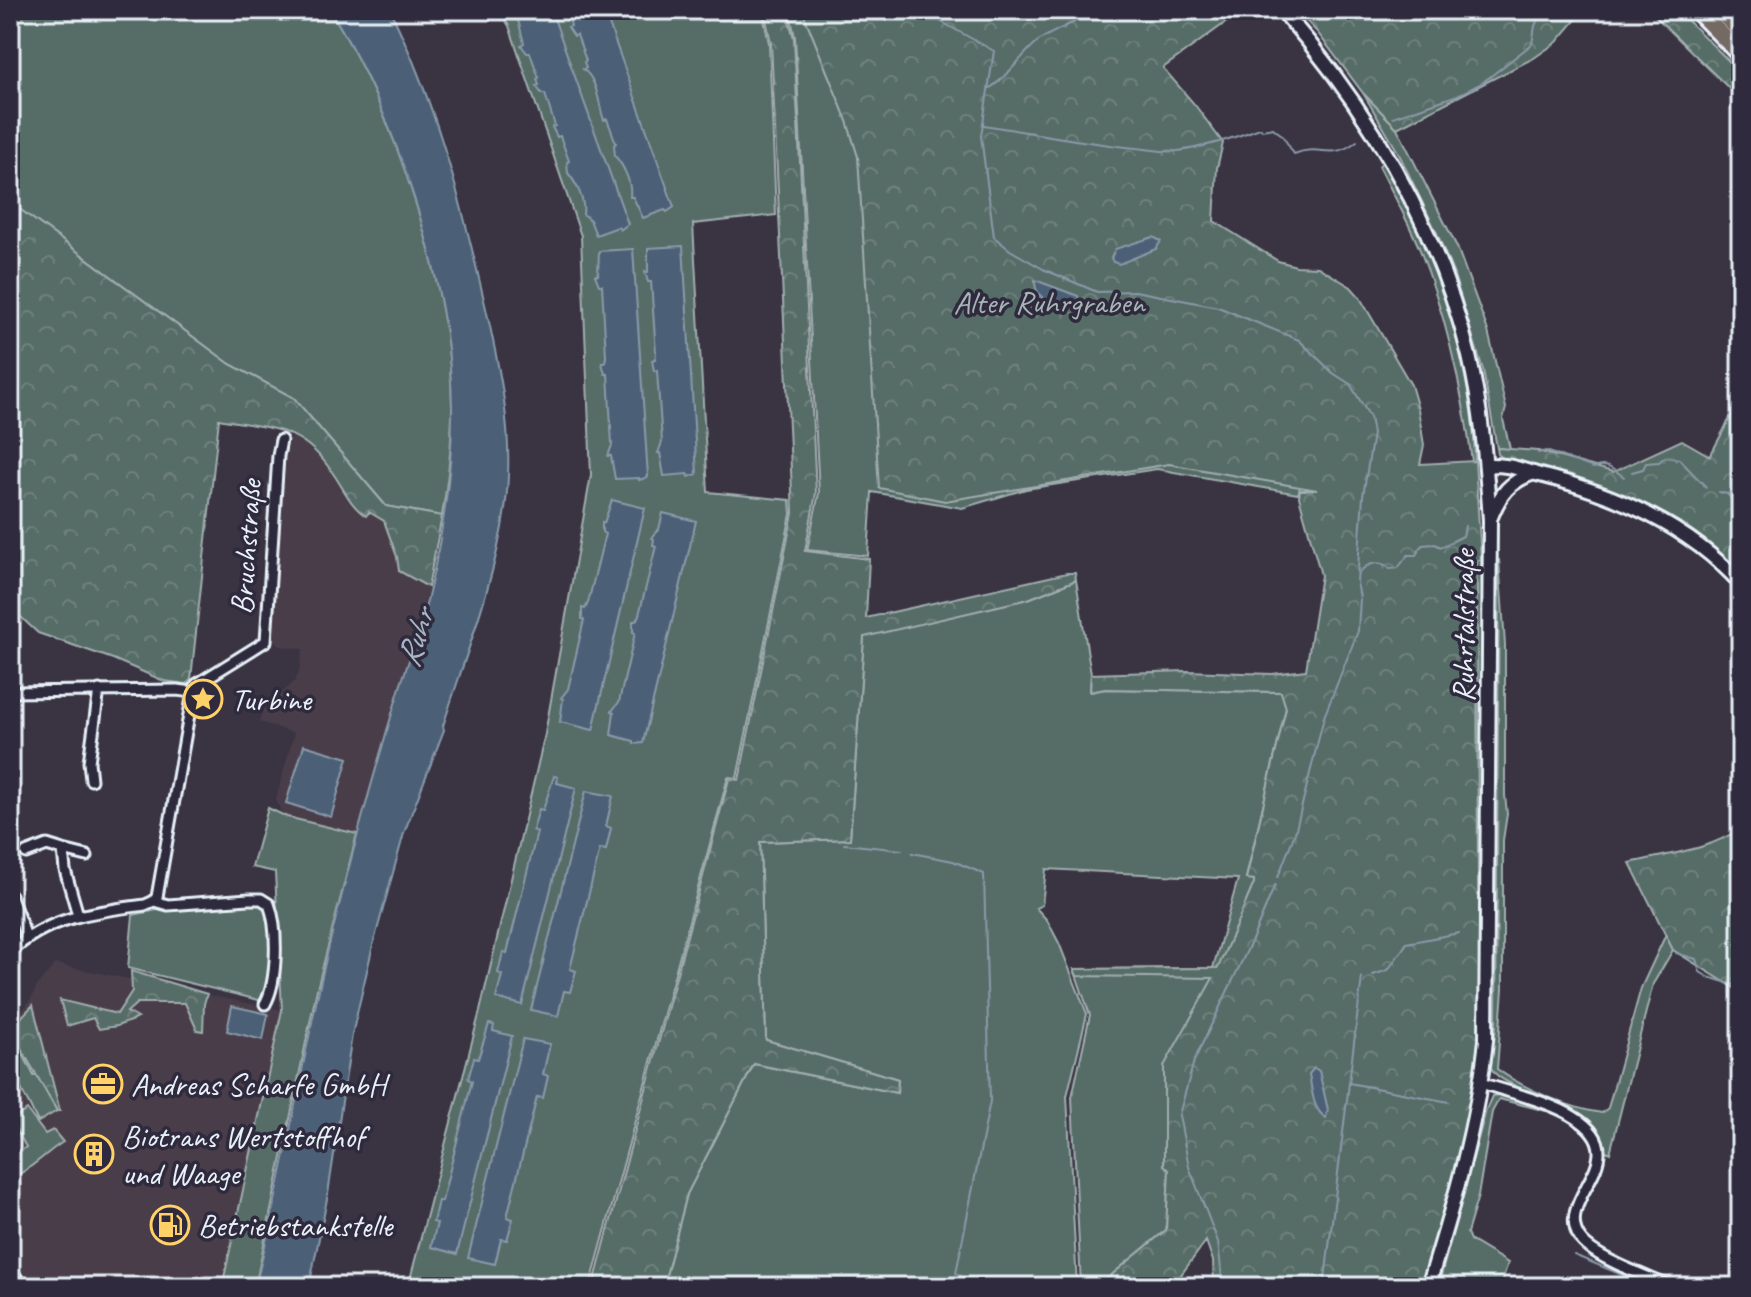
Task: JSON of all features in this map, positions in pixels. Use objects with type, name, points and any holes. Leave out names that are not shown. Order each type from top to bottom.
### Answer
[{"type":"highway","points":[[1697,10],[1741,55]]},
{"type":"highway","points":[[1720,10],[1741,32]]},
{"type":"main road","name":"Ruhrtalstraße","points":[[1282,10],[1332,70],[1359,109],[1402,180],[1423,224],[1449,288],[1464,336],[1480,413],[1487,471],[1490,520],[1486,1040],[1481,1083],[1464,1166],[1428,1287]]},
{"type":"main road","points":[[1487,471],[1508,464],[1593,490],[1656,517],[1695,542],[1741,584]]},
{"type":"main road","points":[[1487,471],[1521,477]]},
{"type":"main road","points":[[1490,520],[1499,497],[1521,477],[1534,473]]},
{"type":"main road","points":[[10,1271],[21,1287]]},
{"type":"street","name":"Bruchstraße","points":[[193,692],[197,684],[266,641],[281,440]]},
{"type":"street","points":[[91,780],[89,762],[99,690]]},
{"type":"street","points":[[10,692],[193,692],[160,890],[154,901],[78,915],[27,939],[10,953]]},
{"type":"street","points":[[26,853],[47,845],[87,856]]},
{"type":"street","points":[[63,850],[65,870],[78,915]]},
{"type":"street","points":[[10,895],[27,939]]},
{"type":"street","points":[[154,901],[168,905],[249,899],[266,901],[272,912],[274,963],[272,985],[265,1004]]},
{"type":"street","points":[[1481,1083],[1571,1114],[1592,1131],[1599,1160],[1575,1213],[1576,1231],[1590,1249],[1671,1287]]},
{"type":"shaded area","points":[[294,434],[325,461],[356,510],[366,516],[369,512],[384,521],[398,572],[429,588],[357,833],[286,816],[281,812],[276,799],[294,733],[259,722],[263,710],[295,681],[303,649],[280,646],[266,628],[274,589],[282,455]]},
{"type":"shaded area","points":[[55,964],[282,1010],[222,1287],[32,1287],[10,1256],[10,1029],[36,987]]},
{"type":"green space","points":[[10,10],[330,10],[354,52],[397,149],[415,201],[442,307],[452,407],[442,516],[386,506],[294,398],[230,364],[10,202]]},
{"type":"green space","points":[[499,10],[762,10],[769,43],[776,215],[693,224],[708,492],[790,500],[791,514],[737,778],[728,777],[590,1287],[408,1287],[480,1011],[545,734],[591,475],[581,236],[509,26]]},
{"type":"green space","points":[[764,10],[786,10],[794,38],[816,493],[805,551],[869,559],[866,618],[1067,573],[1075,573],[1076,580],[1028,599],[864,637],[850,839],[760,842],[766,1040],[898,1079],[897,1093],[754,1064],[687,1194],[663,1287],[593,1287],[729,779],[739,780],[793,513],[771,43]]},
{"type":"green space","points":[[789,10],[908,10],[1354,492],[1300,487],[1298,494],[1157,469],[1026,489],[962,508],[872,492],[868,556],[807,550],[819,493],[795,37]]},
{"type":"green space","name":"Alter Ruhrgraben","points":[[802,10],[1243,10],[1163,68],[1223,143],[1217,168],[1214,221],[1278,261],[1318,267],[1351,287],[1411,385],[1424,445],[1420,464],[1475,461],[1481,559],[1477,561],[1478,895],[1483,896],[1481,1031],[1467,1129],[1421,1287],[1214,1287],[1213,1261],[1206,1241],[1172,1287],[1097,1287],[1166,1230],[1169,1170],[1164,1165],[1164,1066],[1213,978],[1077,976],[1074,969],[1218,968],[1254,883],[1254,880],[1246,879],[1286,708],[1281,692],[1105,689],[1090,692],[1091,674],[1186,671],[1272,674],[1306,670],[1321,575],[1299,497],[1300,490],[1317,490],[1169,464],[945,501],[879,488],[858,157],[847,121]]},
{"type":"green space","points":[[1296,10],[1584,10],[1557,42],[1534,58],[1397,128],[1363,93],[1317,32]]},
{"type":"green space","points":[[1649,10],[1677,10],[1741,73],[1741,100]]},
{"type":"green space","points":[[1363,93],[1397,128],[1457,247],[1488,331],[1506,408],[1503,419],[1510,449],[1497,448],[1483,370],[1454,275],[1437,233],[1398,152]]},
{"type":"green space","points":[[1383,161],[1425,244],[1444,294],[1466,379],[1475,461],[1472,461],[1446,328],[1415,239],[1379,166]]},
{"type":"green space","points":[[10,202],[230,364],[294,398],[386,506],[442,516],[428,587],[399,571],[384,521],[369,512],[366,516],[355,507],[332,472],[308,445],[283,432],[219,419],[191,679],[187,684],[164,681],[113,659],[38,633],[10,607]]},
{"type":"green space","points":[[1741,402],[1741,574],[1716,549],[1662,512],[1602,487],[1505,460],[1498,454],[1497,448],[1538,451],[1613,472],[1682,440],[1710,456]]},
{"type":"green space","points":[[1481,559],[1484,655],[1483,896],[1477,896],[1478,686],[1473,561]]},
{"type":"green space","points":[[1499,559],[1505,645],[1507,814],[1503,840],[1503,989],[1497,1069],[1547,1097],[1602,1113],[1608,1108],[1641,988],[1667,932],[1673,950],[1653,984],[1610,1153],[1604,1150],[1589,1125],[1579,1116],[1505,1081],[1491,1068],[1496,1026]]},
{"type":"green space","points":[[1076,580],[1091,674],[1090,692],[1105,689],[1282,692],[1286,708],[1246,878],[1278,882],[1371,1287],[1218,1287],[1216,1259],[1169,1171],[1166,1230],[1097,1287],[1081,1287],[1072,1097],[1090,1015],[1074,969],[1213,968],[1238,879],[1046,869],[1042,905],[1036,908],[1047,920],[1059,943],[1087,1014],[1067,1096],[1077,1287],[663,1287],[687,1194],[754,1064],[897,1093],[898,1079],[766,1040],[760,842],[850,839],[864,636],[1028,599]]},
{"type":"green space","points":[[268,808],[287,817],[357,834],[317,989],[255,1287],[222,1287],[282,1010],[275,872],[252,867]]},
{"type":"green space","points":[[1741,828],[1741,992],[1673,950],[1630,863],[1702,846]]},
{"type":"green space","points":[[252,901],[265,904],[271,928],[270,965],[263,1001],[128,968],[133,915],[167,908]]},
{"type":"green space","points":[[131,971],[207,994],[203,1031],[197,1030],[185,1003],[137,1003],[127,1012],[138,1018],[117,1026],[99,1029],[93,1018],[67,1026],[60,1000],[117,1014],[132,991]]},
{"type":"green space","points":[[33,1005],[60,1111],[57,1111],[10,1029]]},
{"type":"green space","points":[[15,1038],[34,1076],[37,1076],[57,1111],[38,1122],[19,1085],[10,1089],[10,1041]]},
{"type":"green space","points":[[1492,1096],[1547,1108],[1546,1111],[1499,1099],[1492,1112],[1478,1196],[1467,1233],[1470,1240],[1508,1263],[1500,1287],[1438,1287],[1486,1110]]},
{"type":"green space","points":[[27,1110],[45,1134],[53,1130],[63,1142],[10,1179],[10,1159],[26,1147],[11,1120]]},
{"type":"water","points":[[330,10],[390,10],[432,111],[473,251],[493,342],[504,397],[508,481],[500,536],[487,591],[444,730],[404,833],[373,945],[352,1035],[328,1194],[309,1287],[255,1287],[329,946],[369,792],[429,592],[440,540],[450,459],[452,406],[449,358],[430,254],[415,201],[377,99]]},
{"type":"water","points":[[551,10],[628,224],[620,230],[618,227],[596,235],[590,220],[583,214],[582,198],[568,173],[569,161],[560,136],[557,137],[552,127],[555,126],[545,94],[536,86],[539,85],[539,78],[530,53],[521,45],[524,43],[518,20]]},
{"type":"water","points":[[567,10],[604,10],[674,207],[667,212],[665,210],[643,218],[633,197],[630,197],[627,175],[615,156],[616,143],[607,119],[604,120],[592,80],[583,69],[586,68],[586,61],[577,35],[574,36],[568,27],[571,26]]},
{"type":"water","points":[[1153,237],[1161,241],[1156,249],[1119,264],[1113,262],[1111,258],[1115,249]]},
{"type":"water","points":[[683,246],[697,474],[689,477],[688,474],[664,476],[658,453],[662,442],[657,371],[654,371],[652,360],[656,353],[651,282],[648,282],[645,272],[648,272],[648,248]]},
{"type":"water","points":[[633,249],[648,477],[639,480],[615,479],[611,456],[608,456],[612,445],[608,374],[605,374],[602,363],[605,363],[606,356],[602,285],[599,285],[595,275],[598,275],[599,251]]},
{"type":"water","points":[[1035,280],[1078,296],[1078,304],[1057,305],[1044,299]]},
{"type":"water","points":[[612,500],[645,508],[593,730],[560,722],[561,698],[568,689],[584,620],[582,608],[585,609],[588,603],[605,534],[602,532],[602,522]]},
{"type":"water","points":[[663,513],[696,521],[643,743],[634,744],[634,741],[611,735],[612,711],[619,702],[635,633],[633,621],[639,615],[656,546],[652,538],[659,529]]},
{"type":"water","points":[[304,745],[348,758],[331,817],[286,803]]},
{"type":"water","points":[[554,776],[558,777],[557,783],[576,788],[522,1005],[496,998],[502,975],[498,973],[503,952],[507,953],[537,832],[533,830]]},
{"type":"water","points":[[586,791],[613,796],[606,826],[611,828],[606,850],[600,849],[570,969],[576,971],[570,992],[564,991],[558,1016],[531,1010]]},
{"type":"water","points":[[232,1006],[268,1014],[263,1040],[227,1031]]},
{"type":"water","points":[[489,1024],[494,1025],[493,1031],[512,1036],[457,1254],[431,1247],[437,1223],[433,1222],[438,1201],[442,1201],[472,1081],[468,1079]]},
{"type":"water","points":[[523,1039],[550,1044],[543,1074],[548,1076],[543,1098],[537,1097],[507,1217],[513,1219],[507,1240],[501,1239],[495,1264],[468,1258]]},
{"type":"water","points":[[1314,1068],[1319,1071],[1328,1110],[1326,1118],[1313,1098],[1309,1074]]},
{"type":"waterway","name":"Alter Ruhrgraben","points":[[920,10],[994,51],[981,136],[994,237],[1043,269],[1097,292],[1135,291],[1218,307],[1299,340],[1333,373],[1350,384],[1370,417],[1373,434],[1363,496],[1357,582],[1360,598],[1358,631],[1324,717],[1295,833],[1278,877]]},
{"type":"waterway","points":[[990,88],[1036,43],[1092,10]]},
{"type":"waterway","points":[[1393,117],[1458,95],[1482,83],[1532,44],[1542,10]]},
{"type":"waterway","points":[[984,125],[1168,152],[1210,145],[1260,128],[1273,128],[1282,135],[1294,154],[1312,150],[1340,150],[1357,141]]},
{"type":"waterway","points":[[1538,453],[1546,451],[1594,468],[1606,466],[1624,477]]},
{"type":"waterway","points":[[1632,472],[1643,469],[1646,463],[1659,462],[1665,457],[1679,459],[1706,487]]},
{"type":"waterway","points":[[1719,492],[1741,492]]},
{"type":"waterway","points":[[1728,495],[1741,512]]},
{"type":"waterway","points":[[1359,573],[1374,564],[1398,568],[1408,555],[1416,555],[1422,545],[1441,547],[1463,536],[1465,526]]},
{"type":"waterway","points":[[844,844],[902,850]]},
{"type":"waterway","points":[[912,853],[953,861],[984,874],[990,1101],[956,1273],[1013,1287]]},
{"type":"waterway","name":"Alter Ruhrgraben","points":[[1223,1287],[1218,1242],[1189,1167],[1179,1115],[1194,1061],[1275,885]]},
{"type":"waterway","points":[[1373,975],[1388,970],[1407,943],[1459,933]]},
{"type":"waterway","points":[[1676,953],[1696,959],[1700,972],[1708,977],[1741,987]]},
{"type":"waterway","points":[[1324,1287],[1362,977]]},
{"type":"waterway","points":[[1349,1083],[1449,1102]]},
{"type":"waterway","points":[[1574,1255],[1651,1287]]},
{"type":"waterway","points":[[1325,1285],[1407,1281]]},
{"type":"place","name":"Turbine","points":[[203,699]]},
{"type":"place","name":"Andreas Scharfe GmbH","points":[[103,1084]]},
{"type":"place","name":"Biotrans Wertstoffhof und Waage","points":[[94,1154]]},
{"type":"place","name":"Betriebstankstelle","points":[[170,1225]]},
{"type":"water label","name":"Ruhr","points":[[415,638]]}]
